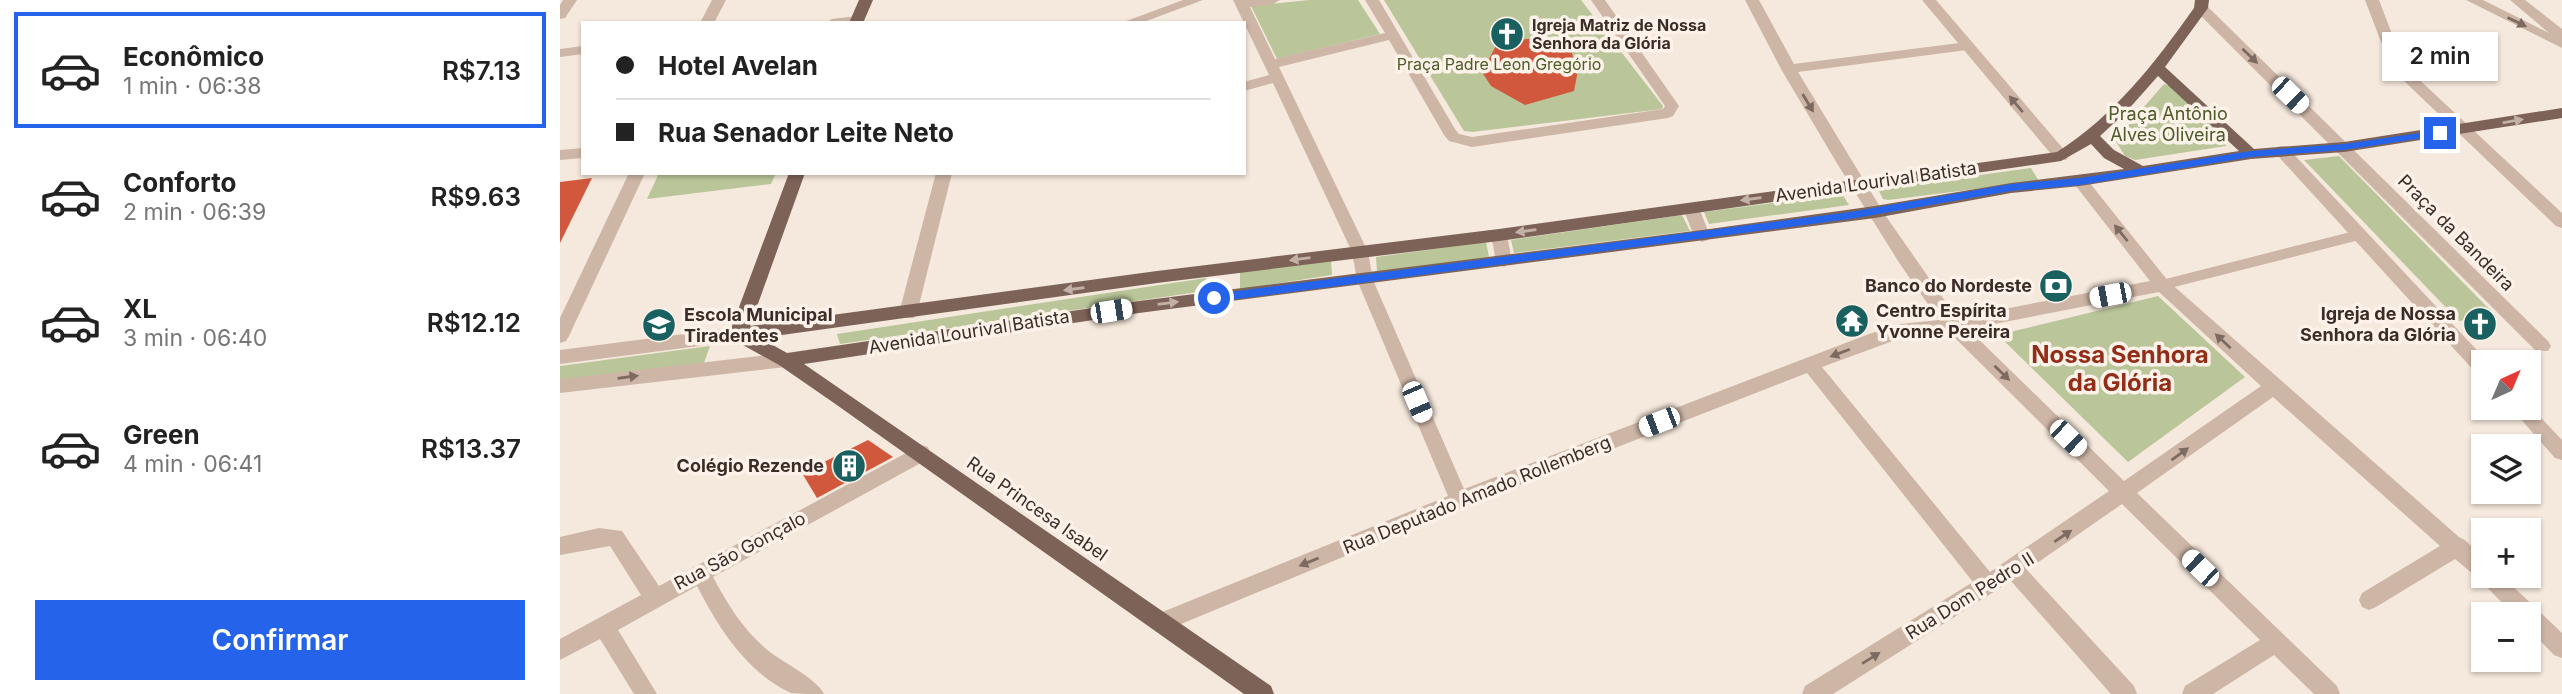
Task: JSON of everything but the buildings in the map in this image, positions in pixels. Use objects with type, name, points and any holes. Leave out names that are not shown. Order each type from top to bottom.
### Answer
[{"type":"main road","points":[[857,21],[866,0]]},
{"type":"main road","points":[[2061,156],[2092,136],[2159,69],[2201,4]]},
{"type":"main road","points":[[2159,69],[2251,154]]},
{"type":"main road","name":"Avenida Lourival Batista","points":[[785,360],[1139,307],[1702,236],[1875,212],[2011,188],[2080,181],[2251,154],[2344,147],[2562,113]]},
{"type":"main road","points":[[2092,136],[2109,154],[2138,170]]},
{"type":"main road","name":"Avenida Lourival Batista","points":[[738,334],[908,313],[1157,276],[1499,234],[2061,156]]},
{"type":"main road","points":[[738,334],[796,175]]},
{"type":"main road","name":"Rua Princesa Isabel","points":[[738,334],[785,360],[921,453],[1262,694]]},
{"type":"street","points":[[560,15],[570,0]]},
{"type":"street","points":[[708,21],[719,0]]},
{"type":"street","points":[[1133,21],[1196,0]]},
{"type":"street","points":[[1273,0],[1241,2],[1360,252],[1365,280],[1459,500]]},
{"type":"street","points":[[1372,0],[1449,132],[1463,141],[1668,113],[1672,106],[1598,0]]},
{"type":"street","points":[[1752,0],[1788,69],[1857,184],[1937,306],[1953,325],[2329,694]]},
{"type":"street","points":[[1929,0],[2061,156]]},
{"type":"street","points":[[2372,0],[2398,64],[2464,130],[2559,216]]},
{"type":"street","points":[[2473,0],[2562,44]]},
{"type":"street","points":[[2517,0],[2562,36]]},
{"type":"street","name":"Praça da Bandeira","points":[[2201,4],[2542,346]]},
{"type":"street","points":[[1246,86],[1272,72],[1393,35]]},
{"type":"street","points":[[1788,69],[1968,46]]},
{"type":"street","points":[[560,53],[581,51]]},
{"type":"street","points":[[2282,151],[2471,356]]},
{"type":"street","points":[[560,155],[581,153]]},
{"type":"street","points":[[560,335],[636,175]]},
{"type":"street","points":[[908,313],[946,175]]},
{"type":"street","points":[[2080,181],[2162,285],[2471,559]]},
{"type":"street","points":[[1691,208],[1702,236]]},
{"type":"street","points":[[1499,234],[1504,261]]},
{"type":"street","points":[[2162,285],[2359,235]]},
{"type":"street","name":"Rua Deputado Amado Rollemberg","points":[[1162,622],[1459,500],[1901,331],[1953,325],[2162,285]]},
{"type":"street","name":"Avenida Lourival Batista","points":[[560,357],[738,334]]},
{"type":"street","name":"Avenida Lourival Batista","points":[[560,386],[674,370],[785,360]]},
{"type":"street","points":[[1810,364],[1988,585]]},
{"type":"street","name":"Rua Dom Pedro II","points":[[1813,694],[2014,569],[2125,494],[2274,387]]},
{"type":"street","points":[[2531,420],[2562,452]]},
{"type":"street","name":"Rua São Gonçalo","points":[[560,650],[921,453]]},
{"type":"street","points":[[560,546],[599,537],[615,537],[655,598]]},
{"type":"street","points":[[2368,600],[2458,546]]},
{"type":"street","points":[[2014,569],[2126,694]]},
{"type":"street","points":[[700,572],[734,633],[746,647],[763,663],[813,694]]},
{"type":"street","points":[[2500,588],[2515,602]]},
{"type":"street","points":[[604,627],[646,694]]},
{"type":"street","points":[[2541,628],[2562,648]]},
{"type":"street","points":[[2193,694],[2276,642]]},
{"type":"green space","points":[[1309,0],[1358,0],[1380,34],[1277,59],[1251,6]]},
{"type":"green space","name":"Praça Padre Leon Gregório","points":[[1384,0],[1581,0],[1663,106],[1662,109],[1464,131]]},
{"type":"green space","name":"Praça Antônio Alves Oliveira","points":[[2164,84],[2170,86],[2226,137],[2226,146],[2135,160],[2125,156],[2115,140]]},
{"type":"green space","points":[[2339,156],[2496,316],[2459,321],[2304,160]]},
{"type":"green space","points":[[2031,168],[2039,181],[1888,200],[1883,199],[1878,189]]},
{"type":"green space","points":[[658,175],[775,175],[771,184],[647,199]]},
{"type":"green space","points":[[1842,194],[1849,205],[1709,224],[1704,212]]},
{"type":"green space","points":[[1682,215],[1690,231],[1514,253],[1511,240]]},
{"type":"green space","points":[[1486,242],[1489,257],[1377,272],[1376,257]]},
{"type":"green space","points":[[1331,261],[1332,275],[1240,289],[1240,271]]},
{"type":"green space","points":[[1206,278],[1205,291],[840,344],[837,334]]},
{"type":"green space","points":[[2158,296],[2245,377],[2128,462],[1998,335]]},
{"type":"green space","points":[[710,346],[704,363],[560,382],[560,366]]},
{"type":"place","name":"Igreja Matriz de Nossa Senhora da Glória","points":[[1507,34]]},
{"type":"place","name":"Banco do Nordeste","points":[[2056,286]]},
{"type":"place","name":"Centro Espírita Yvonne Pereira","points":[[1852,321]]},
{"type":"place","name":"Igreja de Nossa Senhora da Glória","points":[[2480,324]]},
{"type":"place","name":"Escola Municipal Tiradentes","points":[[659,325]]},
{"type":"place","name":"Colégio Rezende","points":[[849,466]]},
{"type":"district","name":"Nossa Senhora da Glória","points":[[2120,369]]},
{"type":"route","points":[[1214,298],[1875,212],[2011,188],[2080,181],[2251,154],[2344,147],[2440,133]]}]
